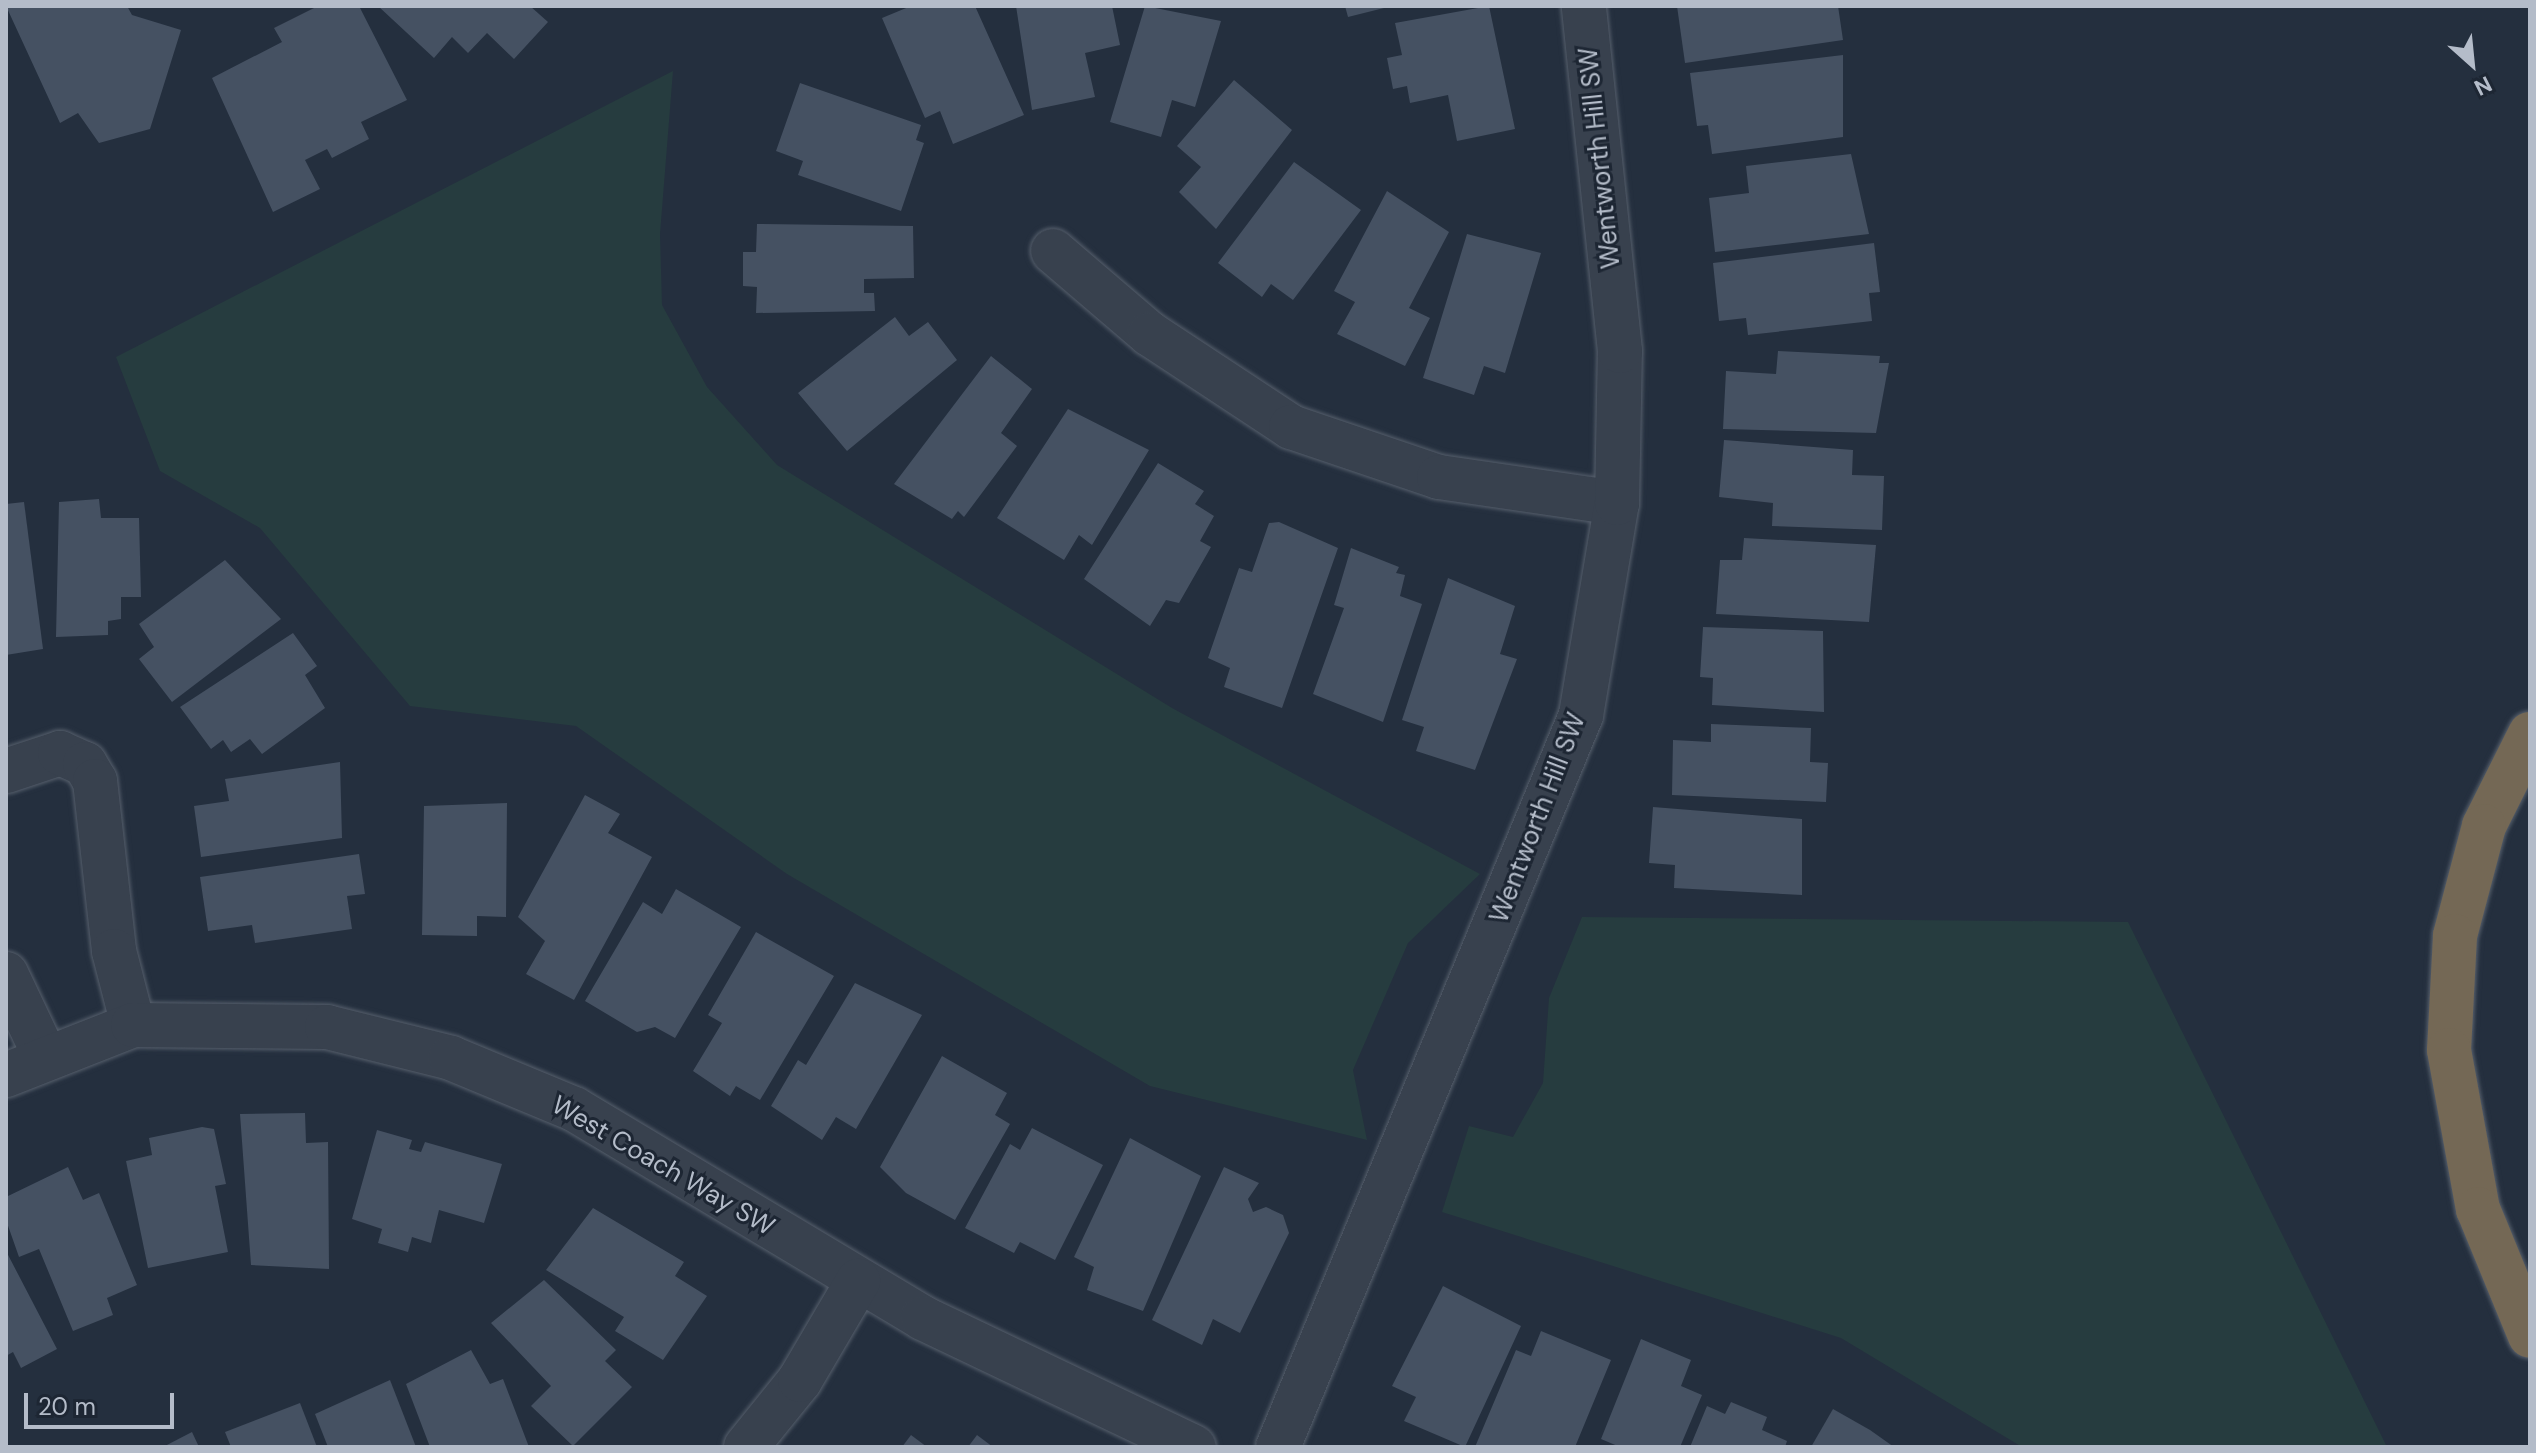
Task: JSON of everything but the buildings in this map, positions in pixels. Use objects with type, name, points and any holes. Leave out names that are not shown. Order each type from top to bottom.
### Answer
[{"type":"highway","points":[[2530,734],[2484,826],[2455,936],[2449,1050],[2457,1126],[2478,1209],[2530,1336]]},
{"type":"street","name":"Wentworth Hill SW","points":[[1278,1447],[1581,715],[1617,503],[1620,351],[1584,6]]},
{"type":"street","points":[[1053,251],[1150,334],[1291,427],[1439,477],[1617,503]]},
{"type":"street","points":[[6,771],[60,753],[85,764],[95,781],[114,951],[133,1025]]},
{"type":"street","points":[[6,974],[44,1054]]},
{"type":"street","name":"West Coach Way SW","points":[[6,1075],[44,1054],[133,1025],[327,1027],[451,1058],[574,1109],[858,1281],[1194,1447]]},
{"type":"street","points":[[746,1447],[800,1380],[858,1281]]},
{"type":"green space","points":[[673,71],[660,234],[662,305],[707,387],[777,465],[1172,708],[1480,874],[1408,943],[1353,1070],[1367,1140],[1150,1086],[787,874],[576,726],[410,706],[260,528],[160,471],[116,357]]},
{"type":"green space","points":[[1582,917],[2128,922],[2387,1447],[2022,1447],[1841,1338],[1442,1212],[1469,1126],[1513,1137],[1543,1083],[1549,998]]}]
